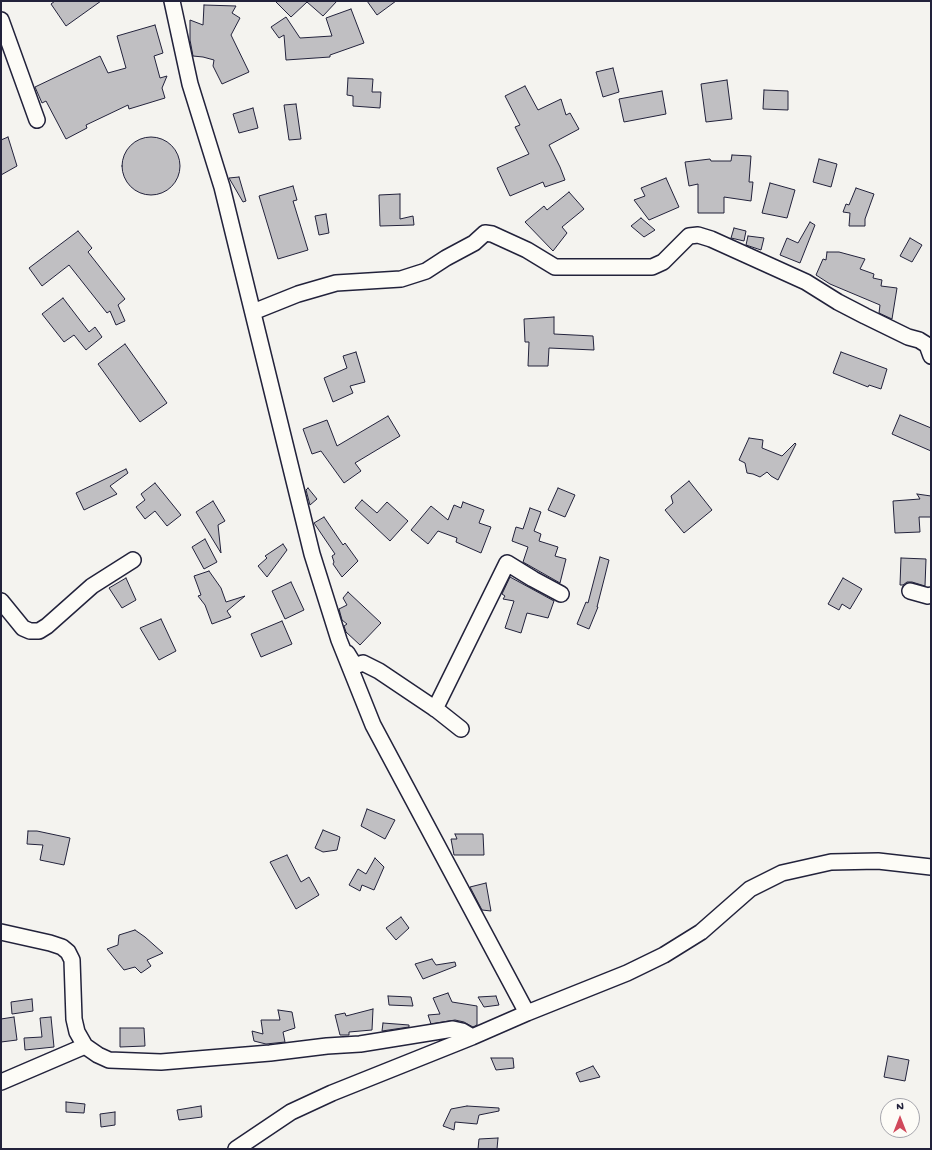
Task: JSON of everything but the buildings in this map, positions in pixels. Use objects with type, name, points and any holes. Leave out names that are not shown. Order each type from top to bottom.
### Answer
[{"type":"street","points":[[172,1],[190,84],[222,187],[312,554],[340,640],[373,725],[527,1013]]},
{"type":"street","points":[[1,20],[37,120]]},
{"type":"street","points":[[253,312],[298,294],[336,283],[401,279],[426,271],[474,243],[485,233],[492,234],[500,239],[527,250],[554,267],[652,267],[663,262],[689,236],[698,235],[711,239],[806,282],[838,302],[865,316],[908,337],[919,340],[930,349]]},
{"type":"street","points":[[1,601],[23,628],[30,632],[39,631],[47,626],[92,586],[133,560]]},
{"type":"street","points":[[435,709],[507,563],[561,594]]},
{"type":"street","points":[[910,591],[928,596],[931,595]]},
{"type":"street","points":[[340,640],[355,666],[363,663],[379,671],[435,709],[461,729]]},
{"type":"street","points":[[236,1149],[291,1112],[332,1093],[472,1038],[527,1013],[627,973],[664,955],[701,932],[750,889],[782,873],[831,862],[878,861],[931,867]]},
{"type":"street","points":[[1,932],[50,943],[62,947],[68,952],[72,960],[74,1019],[77,1032],[85,1046],[98,1055],[109,1060],[161,1062],[270,1053],[327,1046],[360,1044],[453,1029],[462,1031],[472,1038]]},
{"type":"street","points":[[1,1082],[85,1046]]}]
